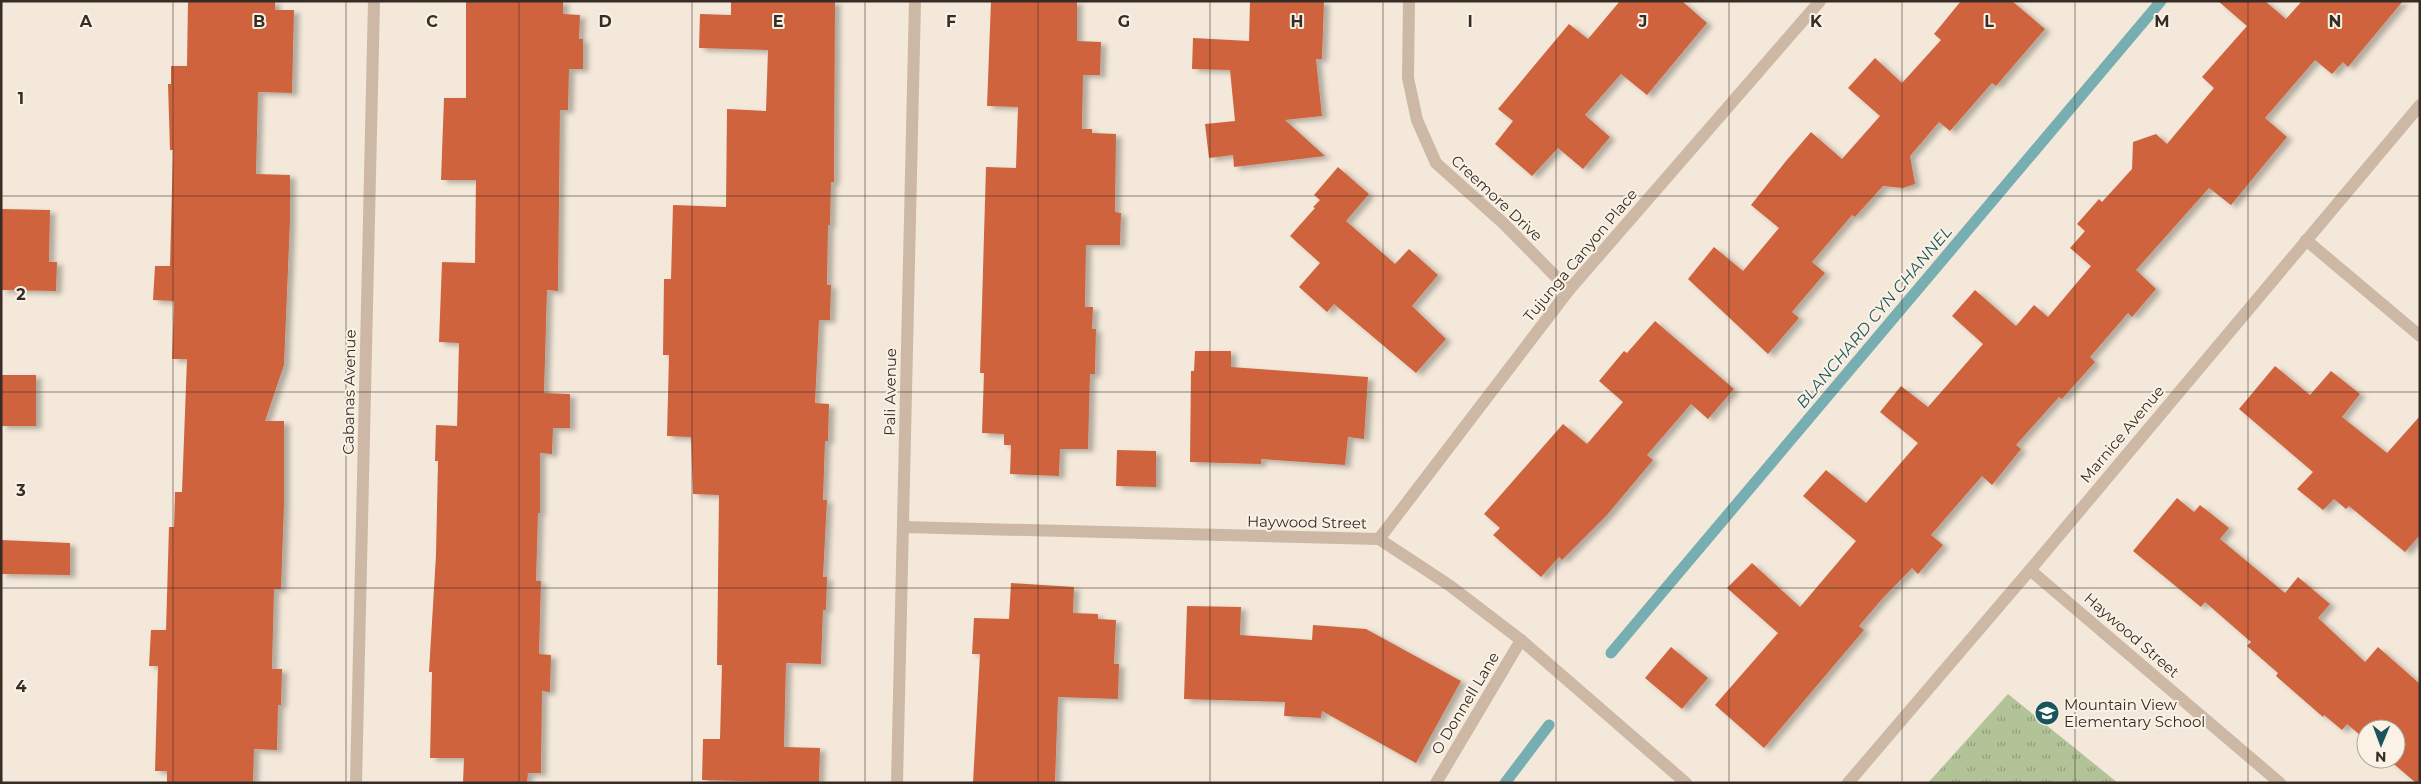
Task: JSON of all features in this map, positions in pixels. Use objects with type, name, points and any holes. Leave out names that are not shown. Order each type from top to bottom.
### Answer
[{"type":"street","name":"Cabanas Avenue","points":[[356,783],[374,1]]},
{"type":"street","name":"Pali Avenue","points":[[897,783],[915,1]]},
{"type":"street","name":"Creemore Drive","points":[[1409,1],[1408,78],[1417,120],[1436,163],[1503,223],[1569,290]]},
{"type":"street","name":"Tujunga Canyon Place","points":[[1379,539],[1569,290],[1820,1]]},
{"type":"street","name":"Marnice Avenue","points":[[1848,783],[2030,570],[2420,105]]},
{"type":"street","points":[[2306,240],[2420,336]]},
{"type":"street","name":"Haywood Street","points":[[903,527],[1379,539],[1449,585],[1521,640],[1686,783]]},
{"type":"street","name":"Haywood Street","points":[[2030,570],[2280,783]]},
{"type":"street","name":"O Donnell Lane","points":[[1436,783],[1521,640]]},
{"type":"green space","points":[[2008,694],[2118,783],[1928,783]]},
{"type":"building","points":[[188,1],[275,1],[275,10],[294,10],[292,93],[258,92],[256,174],[290,175],[290,221],[284,365],[265,421],[284,421],[281,589],[274,589],[272,669],[282,669],[281,705],[278,705],[277,750],[254,749],[253,783],[167,783],[167,771],[155,771],[158,666],[149,666],[151,630],[166,630],[169,527],[174,527],[175,492],[182,492],[187,359],[172,359],[174,301],[153,300],[155,266],[170,266],[173,150],[170,150],[168,84],[171,84],[171,66],[187,66]]},
{"type":"building","points":[[466,1],[563,1],[563,14],[580,15],[579,39],[583,39],[583,69],[569,69],[568,110],[560,110],[558,291],[547,290],[544,393],[570,394],[570,428],[553,428],[552,454],[540,453],[540,513],[538,513],[536,581],[541,581],[539,654],[551,655],[550,692],[542,691],[541,773],[528,773],[527,783],[463,783],[464,758],[430,758],[432,672],[429,672],[436,555],[438,461],[435,461],[436,425],[457,426],[459,343],[439,342],[442,262],[475,263],[476,180],[441,180],[444,98],[466,98]]},
{"type":"building","points":[[731,1],[835,1],[834,182],[831,182],[830,225],[828,225],[827,285],[831,285],[830,320],[819,320],[815,403],[829,404],[828,441],[825,441],[823,500],[827,500],[823,577],[827,577],[826,610],[823,610],[821,664],[786,663],[784,747],[820,748],[819,783],[702,780],[703,739],[720,739],[722,665],[717,665],[719,495],[693,494],[691,437],[667,436],[669,355],[663,355],[664,279],[671,279],[673,205],[726,207],[727,109],[766,111],[768,50],[699,48],[700,14],[731,15]]},
{"type":"building","points":[[991,1],[1077,1],[1077,41],[1101,42],[1100,75],[1083,75],[1082,129],[1092,129],[1092,133],[1116,134],[1115,212],[1121,213],[1120,245],[1086,245],[1085,307],[1093,307],[1092,329],[1096,329],[1095,374],[1090,374],[1088,449],[1060,449],[1059,476],[1010,474],[1011,445],[1004,445],[1004,434],[982,433],[984,373],[980,373],[986,167],[1016,168],[1018,107],[987,106]]},
{"type":"building","points":[[1250,1],[1324,1],[1322,59],[1316,59],[1322,116],[1285,120],[1325,156],[1234,167],[1233,155],[1209,158],[1205,124],[1235,121],[1230,70],[1192,69],[1193,38],[1249,41]]},
{"type":"building","points":[[1620,1],[1682,1],[1707,23],[1647,95],[1621,74],[1585,115],[1610,137],[1583,169],[1558,148],[1532,176],[1495,144],[1513,121],[1498,109],[1569,24],[1588,39]]},
{"type":"building","points":[[1961,1],[2012,1],[2045,29],[1996,86],[1992,83],[1950,131],[1939,122],[1910,156],[1915,184],[1903,188],[1883,186],[1855,217],[1852,215],[1812,262],[1825,273],[1792,312],[1799,318],[1768,354],[1688,279],[1714,247],[1743,271],[1779,228],[1751,205],[1786,161],[1811,132],[1842,159],[1880,116],[1848,88],[1875,58],[1902,83],[1941,40],[1934,34]]},
{"type":"building","points":[[2218,1],[2265,1],[2286,19],[2302,1],[2403,1],[2348,67],[2343,62],[2332,74],[2315,60],[2265,118],[2287,137],[2231,205],[2209,188],[2136,270],[2156,289],[2132,317],[2128,313],[2090,357],[2095,362],[2062,399],[2059,397],[2016,445],[2021,449],[1992,485],[1982,476],[1931,535],[1943,545],[1918,574],[1912,568],[1882,599],[1859,626],[1864,630],[1764,748],[1715,705],[1778,633],[1727,588],[1752,563],[1800,607],[1856,541],[1803,496],[1826,470],[1866,503],[1918,443],[1880,412],[1901,386],[1928,407],[1983,344],[1952,316],[1975,290],[2016,326],[2034,305],[2048,317],[2091,266],[2070,248],[2085,231],[2077,224],[2099,199],[2102,202],[2132,169],[2133,142],[2156,134],[2167,144],[2214,88],[2202,77],[2247,26]]},
{"type":"building","points":[[1338,167],[1369,194],[1346,221],[1395,264],[1409,249],[1438,275],[1412,306],[1446,339],[1416,373],[1334,304],[1327,312],[1299,287],[1320,263],[1290,236],[1315,208],[1313,207],[1320,200],[1314,195]]},
{"type":"building","points":[[1,209],[50,210],[49,262],[57,262],[56,291],[1,290]]},
{"type":"building","points":[[1655,321],[1734,389],[1708,419],[1691,404],[1647,455],[1653,460],[1607,515],[1562,560],[1559,557],[1541,577],[1493,535],[1500,528],[1484,514],[1563,424],[1587,444],[1623,402],[1599,381],[1624,351],[1627,353]]},
{"type":"building","points":[[1195,351],[1231,351],[1231,367],[1368,377],[1364,439],[1348,437],[1345,465],[1261,459],[1261,464],[1190,462],[1191,371],[1194,371]]},
{"type":"building","points":[[2275,366],[2310,395],[2331,371],[2360,394],[2342,417],[2387,453],[2420,416],[2420,535],[2405,552],[2349,506],[2346,509],[2334,499],[2323,510],[2297,489],[2313,472],[2239,409]]},
{"type":"building","points":[[1,375],[36,375],[36,426],[1,426]]},
{"type":"building","points":[[1117,450],[1156,451],[1156,487],[1116,486]]},
{"type":"building","points":[[2177,498],[2194,512],[2200,505],[2229,528],[2220,539],[2285,593],[2298,577],[2330,604],[2318,618],[2365,662],[2378,647],[2420,684],[2420,783],[2416,783],[2400,769],[2406,769],[2406,719],[2356,719],[2356,732],[2347,724],[2342,730],[2324,715],[2323,717],[2276,676],[2278,673],[2247,646],[2251,642],[2205,602],[2201,607],[2133,551]]},
{"type":"building","points":[[1,540],[70,543],[70,575],[1,574]]},
{"type":"building","points":[[1011,583],[1074,587],[1073,613],[1098,614],[1098,619],[1116,620],[1114,664],[1119,664],[1118,699],[1058,697],[1055,783],[973,783],[980,654],[972,654],[974,618],[1009,619]]},
{"type":"building","points":[[1187,606],[1241,607],[1240,635],[1312,640],[1313,625],[1366,629],[1461,681],[1416,763],[1322,711],[1321,718],[1284,716],[1285,702],[1184,699]]},
{"type":"building","points":[[1671,647],[1708,678],[1682,709],[1645,678]]},
{"type":"waterway","name":"BLANCHARD CYN CHANNEL","points":[[1611,653],[2161,1]]},
{"type":"waterway","name":"BLANCHARD CYN CHANNEL","points":[[1505,783],[1549,725]]},
{"type":"place","name":"Mountain View Elementary School","points":[[2047,713]]}]
